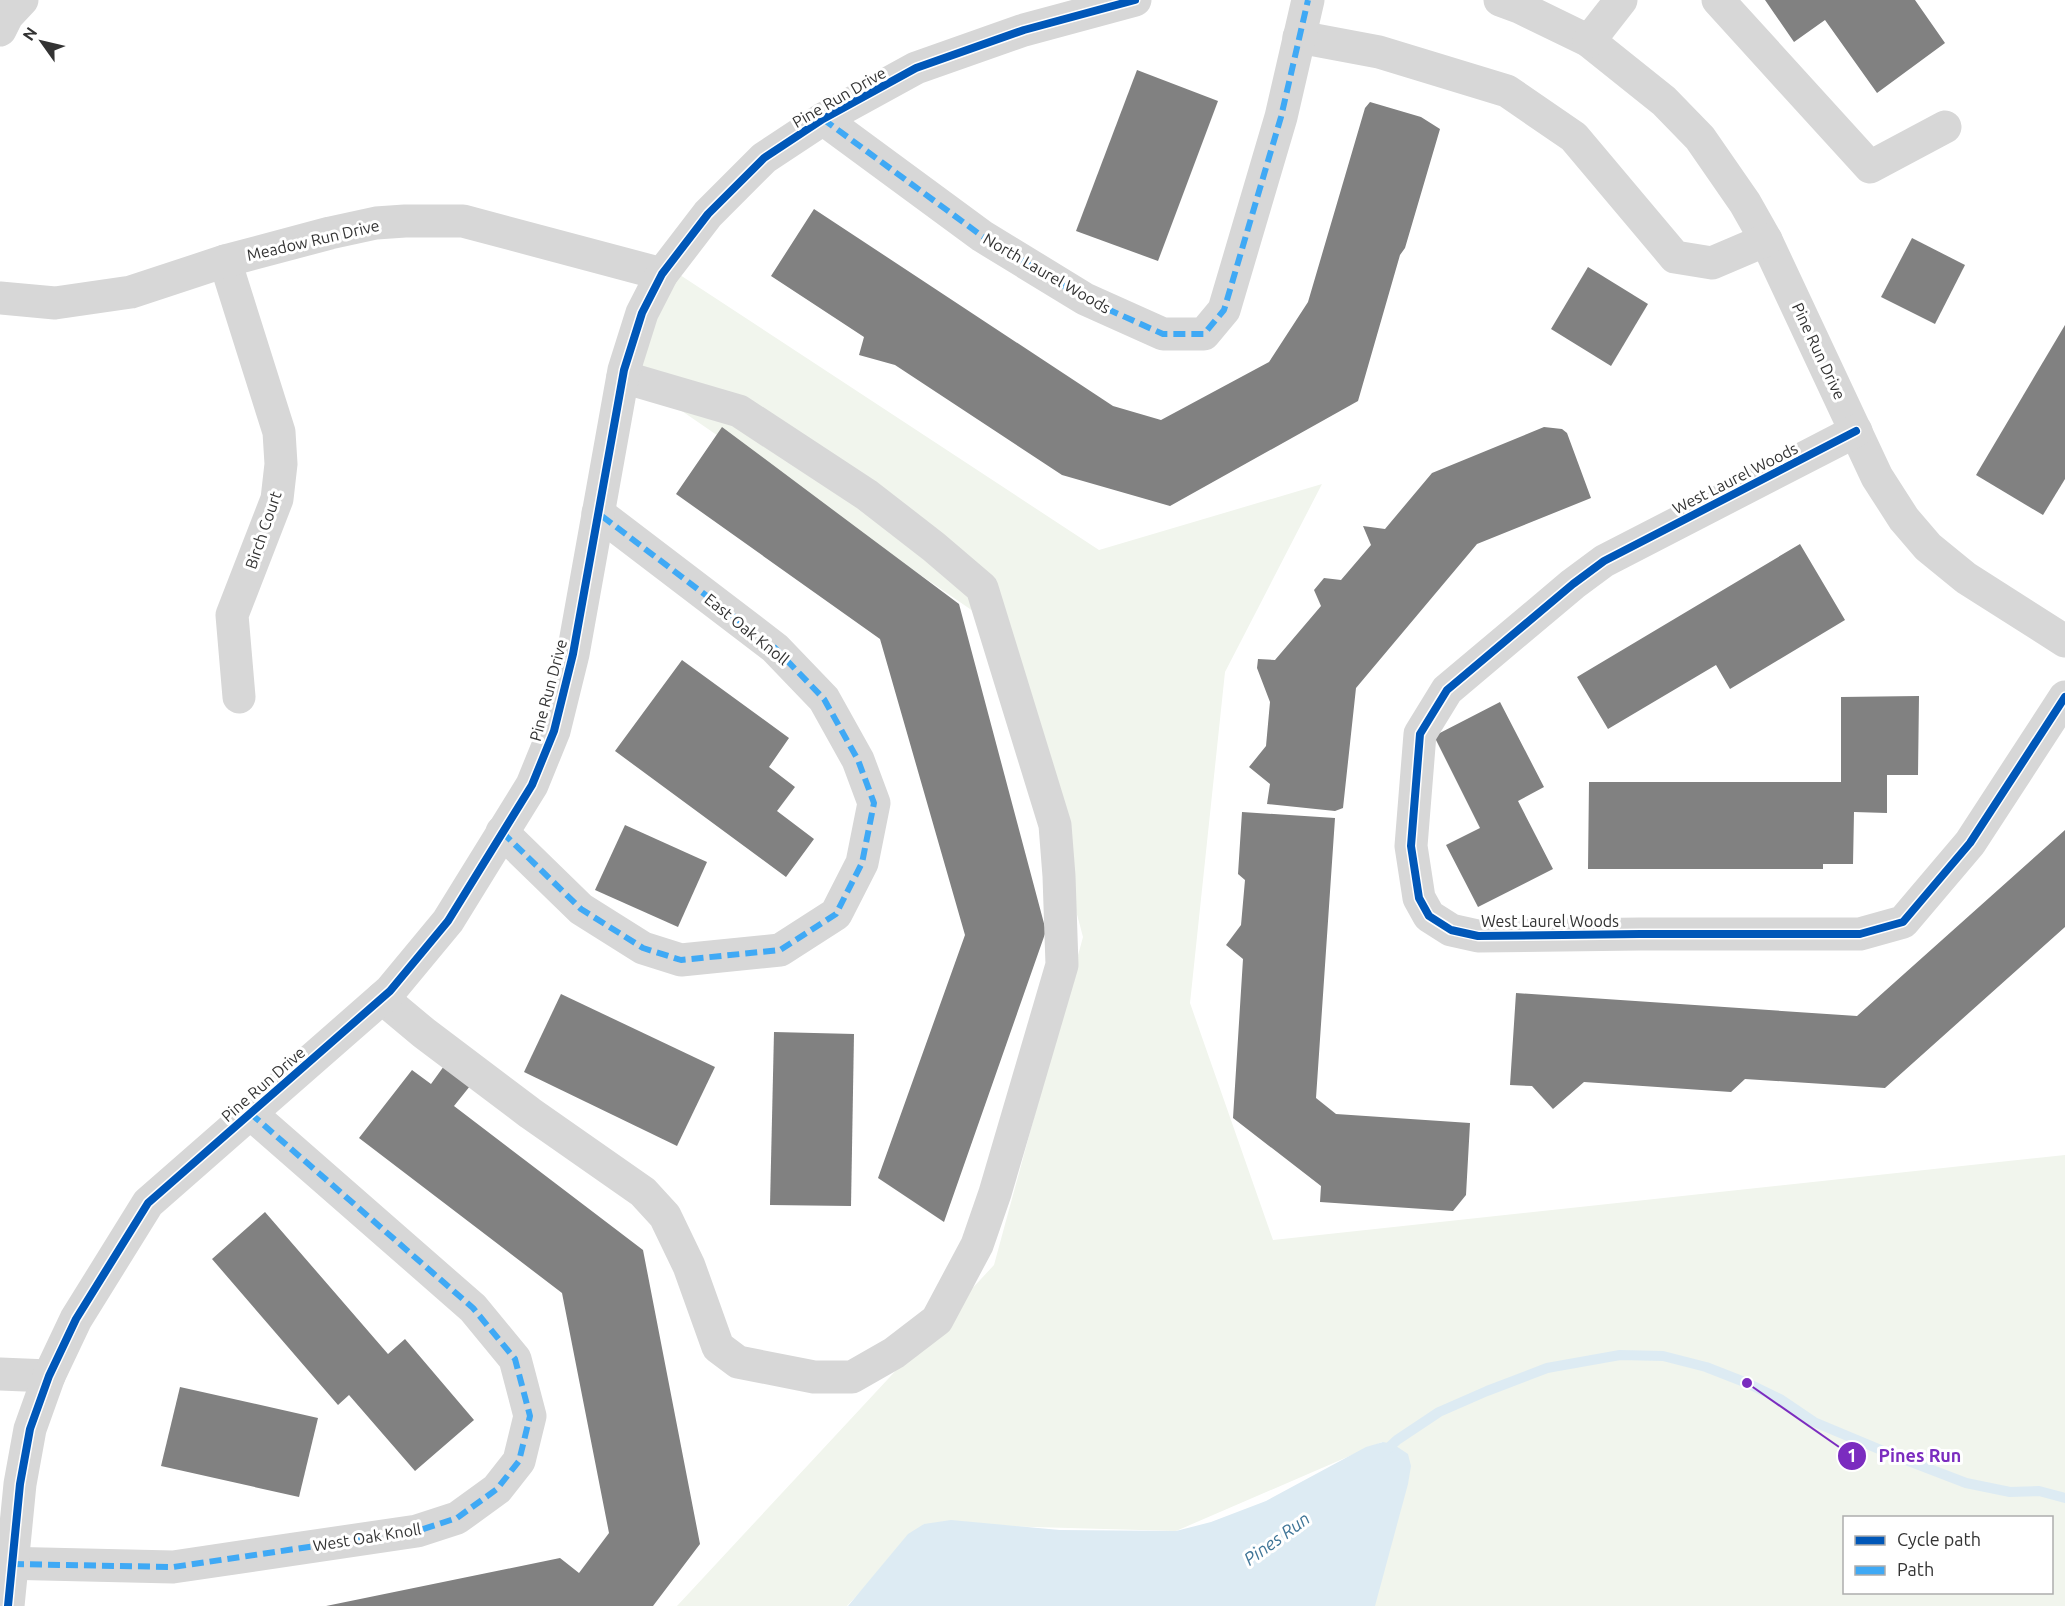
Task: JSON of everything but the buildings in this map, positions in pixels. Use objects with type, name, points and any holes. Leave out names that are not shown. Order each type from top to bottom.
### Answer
[{"type":"street","points":[[0,30],[7,16],[22,0]]},
{"type":"street","name":"Pine Run Drive","points":[[8,1606],[6,1563],[30,1429],[49,1376],[76,1319],[148,1203],[390,991],[448,921],[532,784],[554,730],[573,654],[623,377],[642,313],[662,274],[708,214],[764,158],[823,119],[916,68],[1024,30],[1135,0]]},
{"type":"street","name":"North Laurel Woods","points":[[823,119],[982,236],[1085,299],[1163,334],[1204,334],[1224,310],[1281,117],[1308,0]]},
{"type":"street","points":[[1500,0],[1589,41],[1621,0]]},
{"type":"street","points":[[1719,0],[1870,167],[1945,127]]},
{"type":"street","points":[[1299,37],[1379,52],[1507,91],[1574,137],[1675,257],[1712,263],[1766,240]]},
{"type":"street","name":"Pine Run Drive","points":[[1589,41],[1664,101],[1700,138],[1745,203],[1780,267],[1883,486],[1904,519],[1928,547],[1966,578],[2062,631]]},
{"type":"street","name":"Meadow Run Drive","points":[[0,298],[55,303],[131,292],[225,261],[376,223],[463,220],[662,274]]},
{"type":"street","name":"Birch Court","points":[[225,261],[279,432],[281,464],[277,499],[232,615],[239,697]]},
{"type":"street","points":[[382,998],[503,1093],[643,1192],[665,1216],[689,1266],[718,1347],[738,1362],[814,1377],[852,1377],[894,1353],[937,1320],[977,1245],[995,1193],[1062,965],[1055,825],[982,588],[867,495],[740,411],[623,377]]},
{"type":"street","name":"West Laurel Woods","points":[[1856,431],[1604,561],[1573,584],[1447,690],[1420,734],[1411,846],[1419,898],[1429,916],[1451,930],[1478,936],[1860,934],[1903,922],[1970,843],[2065,697]]},
{"type":"street","name":"East Oak Knoll","points":[[502,832],[581,909],[643,948],[681,960],[780,950],[836,914],[862,863],[874,803],[858,760],[824,699],[776,648],[598,513]]},
{"type":"street","name":"West Oak Knoll","points":[[6,1563],[173,1567],[417,1531],[457,1518],[497,1488],[519,1461],[530,1416],[514,1359],[473,1308],[250,1113]]},
{"type":"street","points":[[0,1374],[49,1376]]},
{"type":"shaded area","points":[[677,273],[1099,550],[1322,484],[1225,672],[1190,1003],[1273,1240],[2065,1155],[2065,1606],[1349,1606],[1382,1442],[1176,1531],[924,1524],[847,1606],[677,1606],[994,1265],[1083,937],[1002,631],[631,376]]},
{"type":"water","points":[[1383,1442],[1393,1444],[1408,1454],[1411,1466],[1375,1606],[848,1606],[908,1534],[924,1524],[951,1520],[1060,1530],[1176,1531],[1211,1522],[1266,1501],[1366,1447]]},
{"type":"waterway","name":"Pines Run","points":[[1383,1453],[1397,1440],[1439,1412],[1547,1368],[1620,1355],[1663,1356],[1706,1367],[1747,1383],[1780,1399],[1814,1422],[1966,1483],[2010,1492],[2039,1491],[2065,1498]]},
{"type":"marked path","points":[[823,119],[982,236],[1085,299],[1163,334],[1204,334],[1224,310],[1281,117],[1308,0]]},
{"type":"marked path","points":[[502,832],[581,909],[643,948],[681,960],[780,950],[836,914],[862,863],[874,803],[858,760],[824,699],[775,648],[598,513]]},
{"type":"marked path","points":[[12,1564],[173,1567],[417,1531],[457,1518],[497,1489],[519,1461],[530,1416],[515,1359],[473,1308],[250,1113]]},
{"type":"cycle path","points":[[8,1606],[20,1484],[30,1429],[49,1376],[76,1319],[148,1203],[390,991],[448,921],[532,785],[554,731],[573,654],[624,370],[642,313],[662,274],[708,214],[764,158],[823,119],[916,68],[1024,30],[1135,0]]},
{"type":"cycle path","points":[[1856,431],[1604,561],[1573,584],[1447,690],[1420,734],[1411,846],[1419,898],[1429,916],[1451,930],[1478,936],[1860,934],[1903,922],[1970,843],[2065,697]]},
{"type":"place","name":"Pines Run","points":[[1747,1383]]}]
